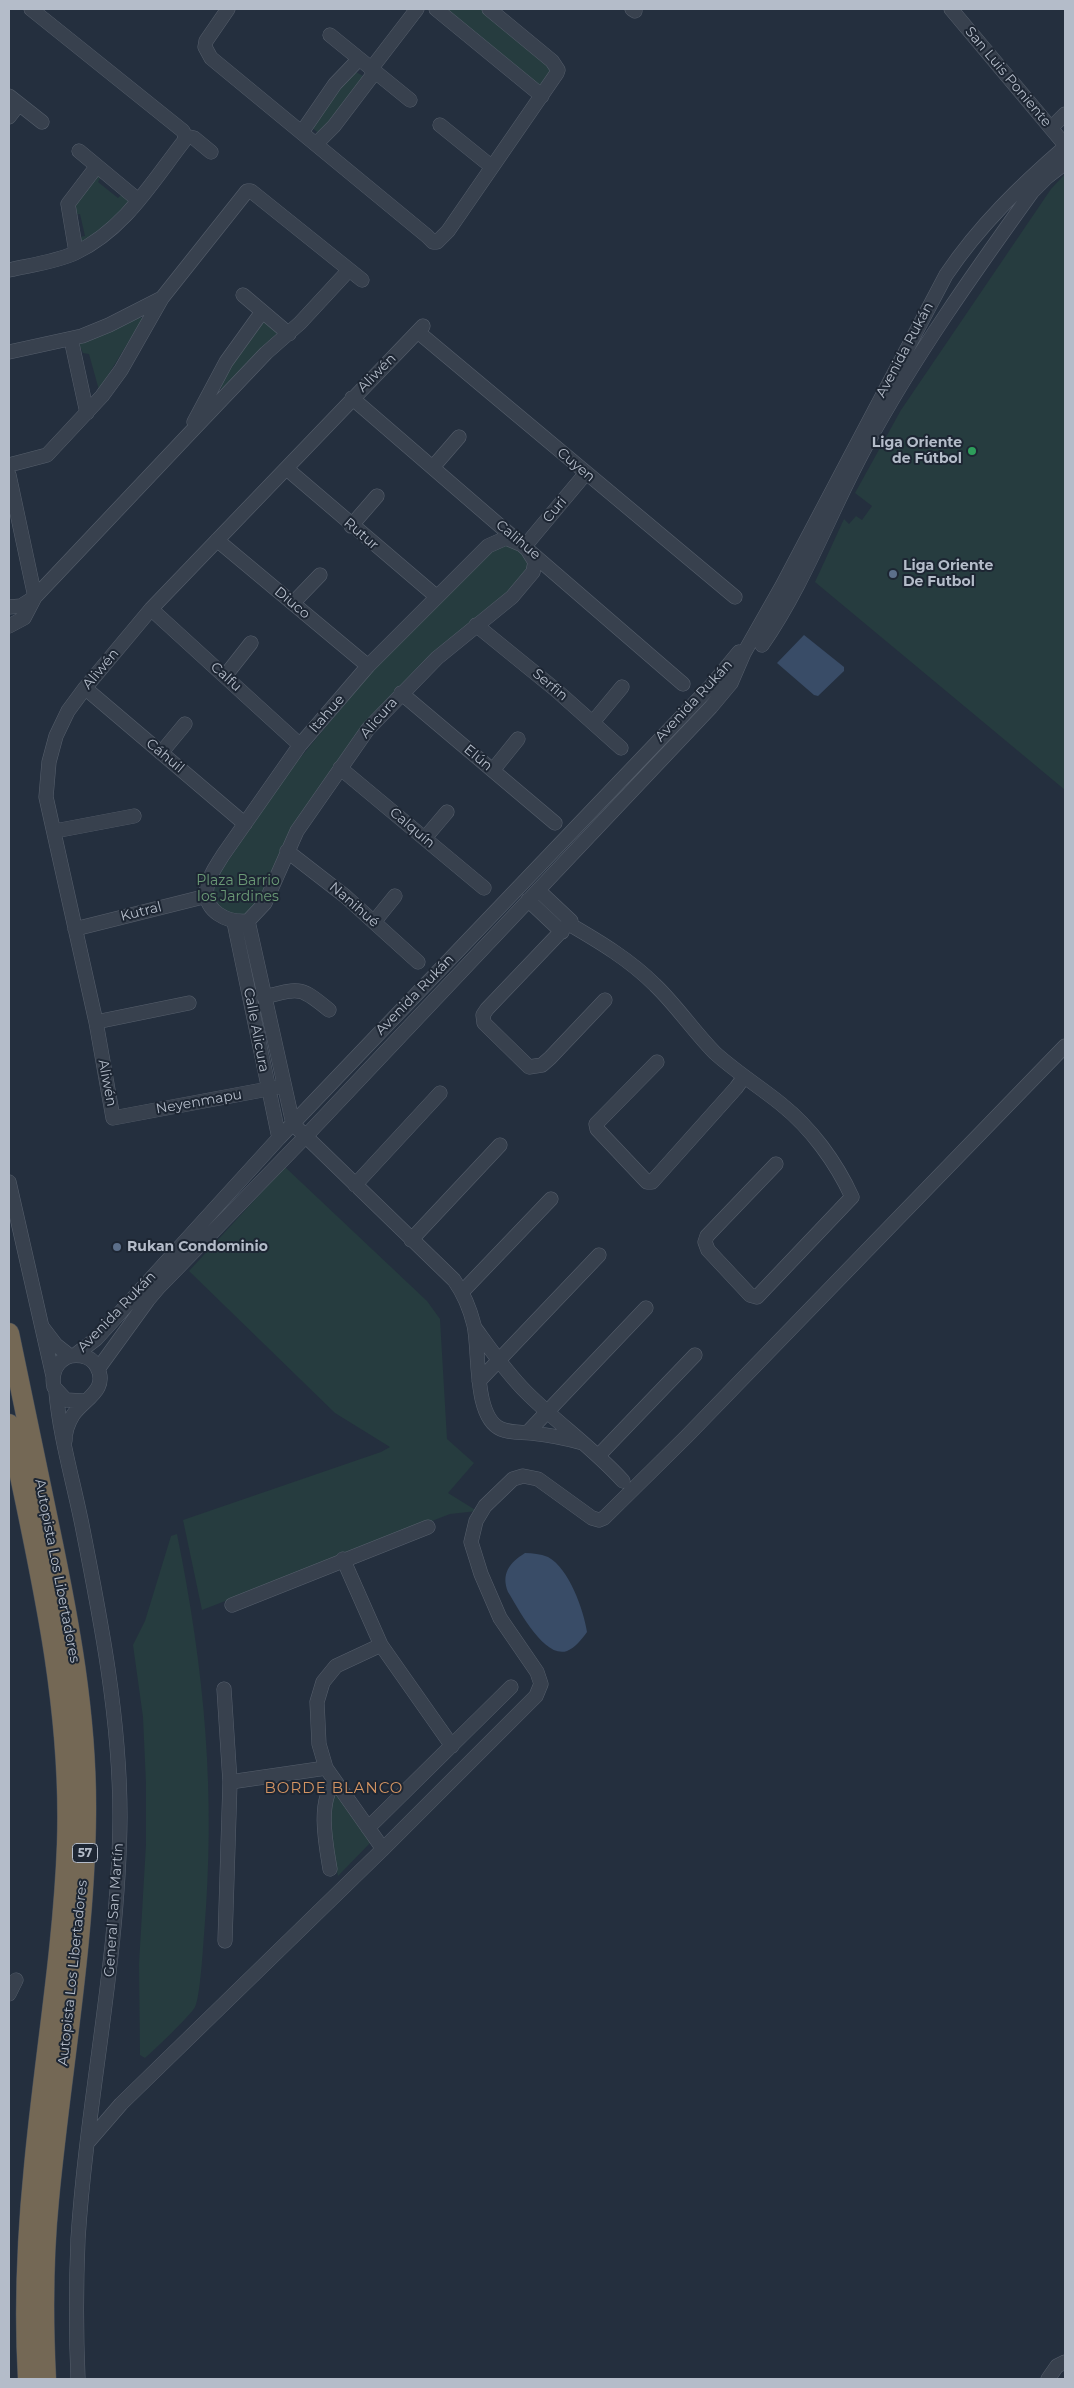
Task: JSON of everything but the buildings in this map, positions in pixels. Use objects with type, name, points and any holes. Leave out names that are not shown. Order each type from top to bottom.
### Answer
[{"type":"highway","name":"Autopista Los Libertadores","points":[[9,1332],[71,1632],[86,1768],[86,1841],[81,1908],[49,2200],[44,2284],[46,2379]]},
{"type":"highway","name":"Autopista Los Libertadores","points":[[9,1424],[52,1631],[64,1722],[67,1780],[67,1843],[62,1916],[30,2213],[27,2279],[28,2379]]},
{"type":"street","points":[[9,270],[59,259],[76,252],[114,229],[184,141],[185,136],[183,131],[30,9]]},
{"type":"street","points":[[228,9],[206,41],[206,53],[433,242],[437,242],[448,231],[557,74],[556,66],[489,9]]},
{"type":"street","points":[[316,144],[334,126],[417,9]]},
{"type":"street","points":[[436,9],[542,96]]},
{"type":"street","name":"San Luis Poniente","points":[[951,9],[1061,138]]},
{"type":"street","points":[[330,36],[410,100]]},
{"type":"street","points":[[302,132],[335,84],[359,59]]},
{"type":"street","points":[[9,117],[14,100],[42,122]]},
{"type":"street","name":"Avenida Rukán","points":[[72,1356],[96,1339],[195,1240],[305,1137],[731,683],[758,639],[782,586],[946,274],[991,216],[1022,185],[1061,138],[1065,114]]},
{"type":"street","points":[[440,125],[492,167]]},
{"type":"street","points":[[185,136],[194,138],[211,152]]},
{"type":"street","points":[[79,152],[138,200]]},
{"type":"street","points":[[758,639],[794,594],[865,448],[903,382],[1032,192],[1047,176],[1065,163]]},
{"type":"street","points":[[76,252],[68,204],[96,166]]},
{"type":"street","points":[[9,465],[47,455],[87,413],[121,370],[162,298],[248,190],[362,280]]},
{"type":"street","points":[[9,607],[21,606],[35,597],[188,434],[266,354],[289,334],[349,270]]},
{"type":"street","points":[[243,295],[289,334]]},
{"type":"street","points":[[9,352],[71,339],[109,325],[162,298]]},
{"type":"street","points":[[188,434],[226,362],[262,312]]},
{"type":"street","name":"Aliwén","points":[[114,1118],[96,1022],[46,797],[49,762],[62,724],[85,688],[151,609],[420,329]]},
{"type":"street","name":"Cuyen","points":[[420,329],[586,474],[735,596]]},
{"type":"street","points":[[71,339],[87,413]]},
{"type":"street","name":"Calihue","points":[[352,398],[683,684]]},
{"type":"street","points":[[433,467],[459,437]]},
{"type":"street","name":"Rutur","points":[[287,469],[351,526],[437,597]]},
{"type":"street","points":[[9,474],[35,597],[24,618],[9,626]]},
{"type":"street","name":"Curi","points":[[524,546],[586,474]]},
{"type":"street","points":[[351,526],[377,496]]},
{"type":"street","name":"Itahue","points":[[207,896],[207,887],[211,874],[300,745],[368,666],[488,546],[506,538],[524,546]]},
{"type":"street","name":"Diuco","points":[[217,540],[368,666]]},
{"type":"street","name":"Alicura","points":[[241,922],[265,903],[287,851],[314,804],[368,729],[437,658],[512,597],[533,572],[535,562],[524,546]]},
{"type":"street","points":[[293,603],[320,575]]},
{"type":"street","name":"Calfu","points":[[151,609],[300,745]]},
{"type":"street","name":"Serfin","points":[[476,625],[593,722],[621,748]]},
{"type":"street","name":"Avenida Rukán","points":[[98,1369],[148,1300],[195,1240],[279,1138],[758,639]]},
{"type":"street","points":[[225,676],[251,643]]},
{"type":"street","points":[[593,722],[622,687]]},
{"type":"street","name":"Cáhuil","points":[[85,688],[245,824]]},
{"type":"street","name":"Elún","points":[[401,693],[555,823]]},
{"type":"street","points":[[161,753],[184,724]]},
{"type":"street","points":[[493,770],[518,740]]},
{"type":"street","name":"Calquín","points":[[340,768],[484,888]]},
{"type":"street","points":[[425,838],[447,812]]},
{"type":"street","points":[[55,831],[134,816]]},
{"type":"street","points":[[572,831],[583,842]]},
{"type":"street","name":"Nanihué","points":[[287,851],[345,896],[418,962]]},
{"type":"street","points":[[538,890],[567,926]]},
{"type":"street","points":[[207,896],[212,908],[219,916],[241,922]]},
{"type":"street","name":"Kutral","points":[[75,929],[207,896]]},
{"type":"street","points":[[374,922],[395,896]]},
{"type":"street","points":[[528,900],[567,926],[605,945],[649,980],[702,1040],[744,1077],[782,1105],[805,1128],[824,1149],[844,1180],[852,1197],[757,1297],[750,1295],[708,1250],[705,1242],[707,1236],[776,1164]]},
{"type":"street","name":"Calle Alicura","points":[[241,922],[264,996],[293,1124]]},
{"type":"street","name":"Calle Alicura","points":[[241,922],[268,1089],[279,1138]]},
{"type":"street","points":[[567,926],[487,1009],[483,1015],[484,1023],[529,1067],[536,1068],[550,1058],[605,1000]]},
{"type":"street","points":[[432,978],[445,989]]},
{"type":"street","points":[[264,996],[297,989],[310,994],[329,1010]]},
{"type":"street","points":[[96,1022],[189,1003]]},
{"type":"street","points":[[89,2141],[121,2104],[383,1849],[536,1696],[541,1684],[537,1672],[500,1618],[472,1549],[473,1529],[485,1506],[513,1480],[529,1476],[538,1479],[592,1518],[599,1520],[604,1518],[687,1436],[1065,1046]]},
{"type":"street","points":[[657,1062],[596,1124],[597,1129],[647,1182],[652,1182],[744,1077]]},
{"type":"street","name":"Neyenmapu","points":[[114,1118],[284,1086]]},
{"type":"street","points":[[355,1185],[440,1093]]},
{"type":"street","points":[[293,1124],[454,1280],[462,1292],[475,1327],[498,1361],[547,1412],[599,1455],[622,1481]]},
{"type":"street","points":[[411,1240],[500,1145]]},
{"type":"street","points":[[9,1182],[39,1321],[56,1392],[66,1400],[78,1402],[90,1398],[100,1382],[98,1369],[91,1360],[72,1356],[50,1338],[39,1321]]},
{"type":"street","points":[[462,1292],[551,1199]]},
{"type":"street","points":[[479,1381],[599,1255]]},
{"type":"street","points":[[528,1432],[646,1308]]},
{"type":"street","points":[[475,1327],[479,1381],[485,1408],[491,1422],[506,1430],[528,1432],[583,1443]]},
{"type":"street","points":[[599,1455],[695,1355]]},
{"type":"street","points":[[53,1376],[56,1365],[72,1356]]},
{"type":"street","name":"General San Martín","points":[[56,1392],[64,1444],[102,1628],[113,1703],[119,1782],[119,1850],[115,1924],[78,2239],[76,2324],[78,2379]]},
{"type":"street","name":"General San Martín","points":[[64,1444],[68,1424],[84,1401]]},
{"type":"street","points":[[232,1605],[343,1559],[428,1527]]},
{"type":"street","points":[[343,1559],[381,1646],[452,1746]]},
{"type":"street","points":[[381,1646],[336,1666],[322,1682],[317,1702],[319,1744],[326,1768],[383,1849]]},
{"type":"street","points":[[368,1828],[510,1686]]},
{"type":"street","points":[[224,1689],[230,1782],[225,1941]]},
{"type":"street","points":[[230,1782],[326,1768]]},
{"type":"street","points":[[330,1869],[324,1832],[328,1790],[335,1782]]},
{"type":"street","points":[[9,1994],[16,1980]]},
{"type":"street","points":[[94,2098],[104,2105],[121,2104]]},
{"type":"street","points":[[1048,2379],[1057,2366],[1065,2362]]},
{"type":"green space","points":[[446,9],[485,9],[553,68],[541,89]]},
{"type":"green space","points":[[356,72],[365,77],[320,134],[312,128],[337,86]]},
{"type":"green space","name":"Liga Oriente de Fútbol","points":[[1065,174],[1065,790],[815,582],[844,519],[849,524],[856,516],[862,520],[872,506],[855,493],[901,410],[1051,189]]},
{"type":"green space","points":[[95,175],[101,176],[98,182],[118,198],[123,193],[130,201],[118,219],[81,243],[78,237],[85,236],[80,214],[74,215],[73,202]]},
{"type":"green space","points":[[134,317],[143,318],[99,390],[89,354],[83,353],[79,344],[81,340]]},
{"type":"green space","points":[[266,321],[277,331],[277,335],[222,391],[221,386],[229,370],[262,322]]},
{"type":"green space","name":"Plaza Barrio los Jardines","points":[[504,541],[526,553],[528,568],[510,592],[480,614],[415,670],[361,731],[259,904],[246,915],[232,917],[211,899],[211,886],[291,769],[416,618]]},
{"type":"green space","points":[[285,1167],[427,1301],[440,1319],[447,1439],[474,1463],[448,1493],[477,1511],[450,1514],[202,1610],[183,1520],[381,1452],[390,1447],[335,1413],[189,1271]]},
{"type":"green space","points":[[177,1534],[195,1635],[206,1734],[209,1832],[207,1883],[201,1973],[197,2002],[180,2025],[145,2058],[140,2055],[139,1964],[146,1844],[146,1784],[143,1717],[133,1645],[145,1621],[171,1536]]},
{"type":"green space","points":[[336,1789],[371,1842],[338,1876],[329,1832],[333,1792]]},
{"type":"water","points":[[804,635],[844,667],[844,671],[818,696],[814,695],[777,663]]},
{"type":"water","points":[[525,1553],[548,1557],[563,1570],[569,1580],[583,1613],[587,1632],[576,1646],[570,1650],[558,1651],[549,1647],[541,1640],[525,1620],[508,1592],[505,1580],[506,1574],[511,1565]]},
{"type":"place","name":"Liga Oriente de Fútbol","points":[[972,451]]},
{"type":"place","name":"Liga Oriente De Futbol","points":[[893,574]]},
{"type":"place","name":"Rukan Condominio","points":[[117,1247]]},
{"type":"district","name":"BORDE BLANCO","points":[[334,1789]]}]
